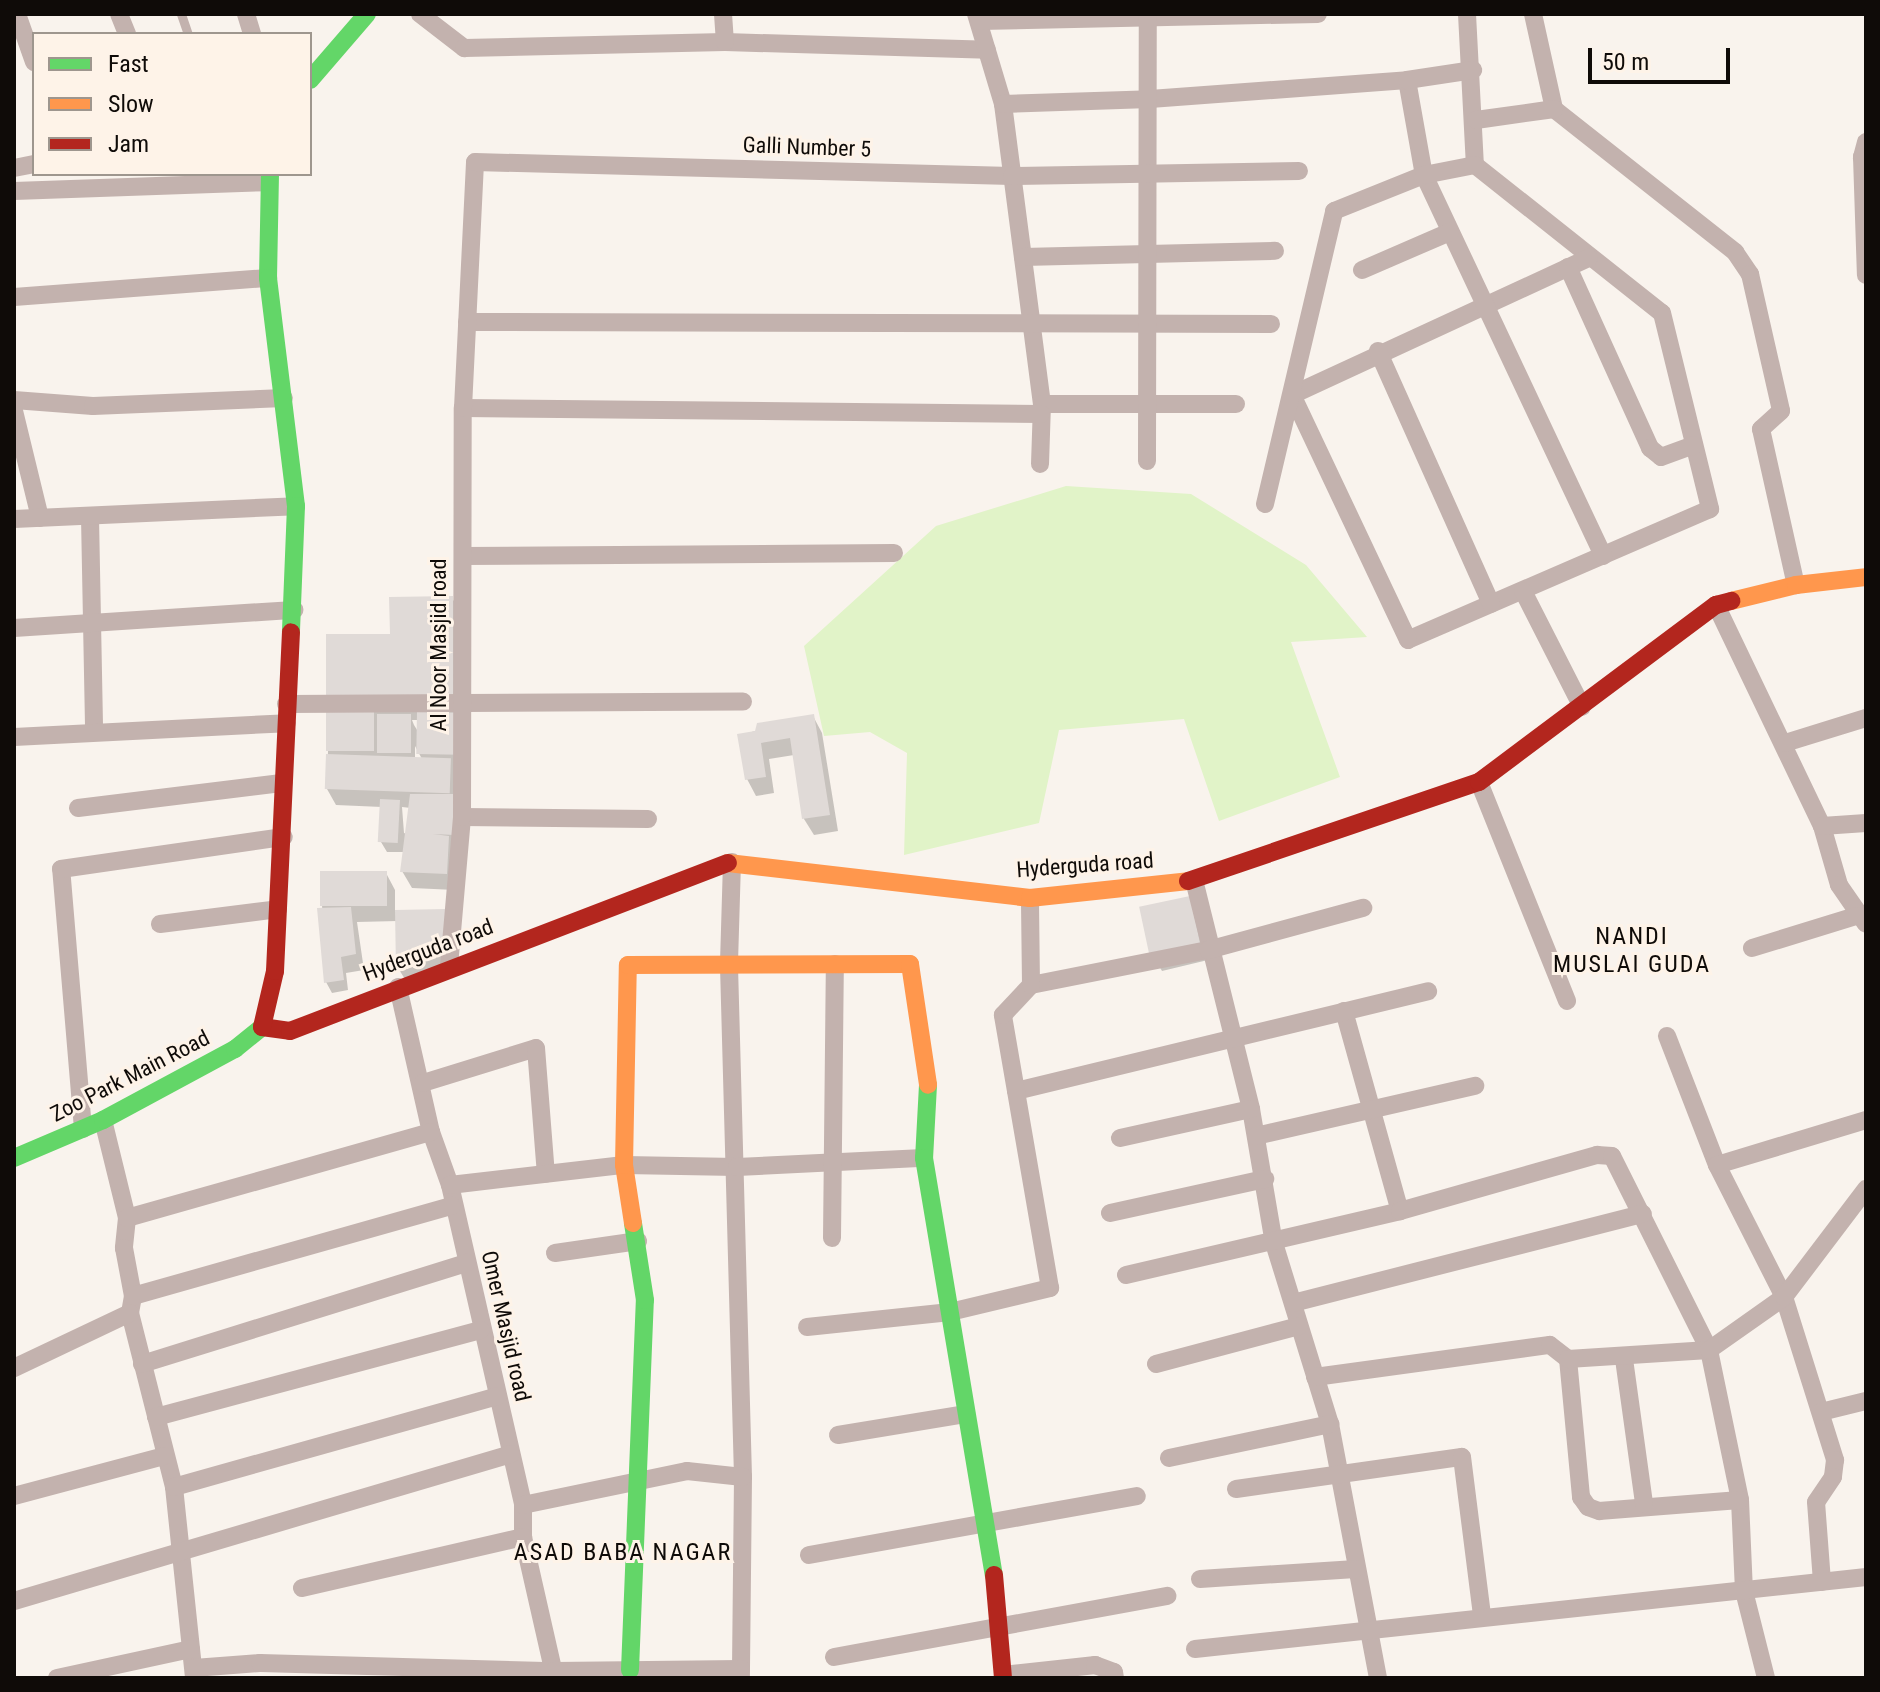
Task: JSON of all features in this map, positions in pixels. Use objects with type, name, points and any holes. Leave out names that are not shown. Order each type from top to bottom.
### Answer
[{"type":"street","points":[[17,14],[32,56]]},
{"type":"street","points":[[312,78],[367,14]]},
{"type":"street","points":[[420,14],[464,48],[725,42],[987,50]]},
{"type":"street","points":[[723,14],[725,42]]},
{"type":"street","points":[[1040,464],[1041,409],[1003,104],[977,17],[1148,18],[1318,14]]},
{"type":"street","points":[[1467,14],[1476,120],[1475,165]]},
{"type":"street","points":[[1533,14],[1554,109],[1735,252],[1750,274],[1781,411],[1761,429],[1796,585]]},
{"type":"street","points":[[1147,461],[1150,252],[1148,18]]},
{"type":"street","points":[[1003,104],[1150,99],[1407,80],[1473,70]]},
{"type":"street","points":[[1407,80],[1424,175],[1603,556]]},
{"type":"street","points":[[1476,120],[1554,109]]},
{"type":"street","points":[[1866,142],[1862,157],[1866,275]]},
{"type":"street","name":"Galli Number 5","points":[[467,322],[475,162],[1012,176],[1299,171]]},
{"type":"street","points":[[1265,504],[1334,211],[1424,175],[1475,165]]},
{"type":"street","points":[[1292,395],[1408,640],[1710,509],[1662,313],[1475,165]]},
{"type":"street","points":[[14,191],[269,178],[268,278],[296,506],[294,610],[283,783],[284,837],[275,971],[262,1027]]},
{"type":"street","points":[[1362,270],[1450,232]]},
{"type":"street","points":[[1023,257],[1275,251]]},
{"type":"street","points":[[1292,395],[1378,351],[1589,258]]},
{"type":"street","points":[[1568,267],[1650,448],[1661,457],[1694,445]]},
{"type":"street","points":[[14,297],[268,278]]},
{"type":"street","points":[[467,322],[1032,327],[1271,324]]},
{"type":"street","name":"AI Noor Masjid road","points":[[449,966],[462,817],[463,408],[467,322]]},
{"type":"street","points":[[1378,351],[1491,604]]},
{"type":"street","points":[[14,400],[93,406],[284,398]]},
{"type":"street","points":[[463,408],[1041,409],[1149,403],[1236,404]]},
{"type":"street","points":[[14,411],[40,518]]},
{"type":"street","points":[[14,519],[296,506]]},
{"type":"street","points":[[90,517],[89,626],[94,731]]},
{"type":"street","points":[[463,556],[894,553]]},
{"type":"street","name":"Hyderguda road","points":[[262,1027],[290,1031],[449,966],[732,862],[1030,898],[1194,880],[1479,782],[1716,605],[1796,585],[1866,577]]},
{"type":"street","points":[[1523,591],[1582,707]]},
{"type":"street","points":[[1716,605],[1785,743],[1822,826],[1839,885],[1861,920],[1752,948]]},
{"type":"street","points":[[14,628],[89,626],[294,610]]},
{"type":"street","points":[[14,737],[286,714],[464,706],[743,702]]},
{"type":"street","points":[[1785,743],[1866,718]]},
{"type":"street","points":[[1479,782],[1567,1001]]},
{"type":"street","points":[[78,808],[283,783]]},
{"type":"street","points":[[462,817],[648,819]]},
{"type":"street","points":[[1822,826],[1866,823]]},
{"type":"street","points":[[83,1129],[61,869],[284,837]]},
{"type":"street","points":[[103,1120],[127,1218],[124,1248],[142,1364],[174,1487],[194,1673],[356,1671],[554,1674],[630,1670],[741,1673],[743,1477],[737,1167],[729,966],[732,862]]},
{"type":"street","points":[[1194,880],[1230,1042],[1251,1109],[1274,1243],[1330,1424],[1378,1678]]},
{"type":"street","points":[[1030,898],[1031,985]]},
{"type":"street","points":[[807,1327],[950,1312],[1050,1288],[1003,1015],[1031,985],[1208,950],[1363,908]]},
{"type":"street","points":[[160,924],[278,909]]},
{"type":"street","points":[[832,1238],[835,964]]},
{"type":"street","points":[[630,1670],[634,1479],[645,1300],[624,1165],[628,965],[910,964],[929,1072],[924,1158],[966,1414],[989,1524],[1002,1630],[1003,1676],[1095,1665],[1114,1672],[1115,1678]]},
{"type":"street","name":"Omer Masjid road","points":[[398,987],[423,1083],[431,1132],[450,1185],[452,1206],[523,1505],[523,1537],[554,1674]]},
{"type":"street","points":[[1016,1091],[1230,1042],[1428,991]]},
{"type":"street","points":[[1344,1011],[1400,1211]]},
{"type":"street","name":"Zoo Park Main Road","points":[[14,1158],[103,1120],[235,1049],[262,1027]]},
{"type":"street","points":[[1667,1036],[1717,1165],[1784,1297],[1835,1460],[1833,1477],[1816,1502],[1822,1582]]},
{"type":"street","points":[[423,1083],[536,1048],[546,1174]]},
{"type":"street","points":[[1256,1136],[1475,1086]]},
{"type":"street","points":[[1120,1138],[1251,1109]]},
{"type":"street","points":[[1717,1165],[1866,1120]]},
{"type":"street","points":[[127,1218],[431,1132]]},
{"type":"street","points":[[1126,1275],[1274,1243],[1609,1154],[1643,1214],[1709,1350],[1740,1500],[1744,1591],[1766,1678]]},
{"type":"street","points":[[450,1185],[624,1165],[737,1167],[924,1158]]},
{"type":"street","points":[[1110,1213],[1265,1179]]},
{"type":"street","points":[[1315,1377],[1550,1345],[1568,1359],[1624,1359],[1709,1350],[1784,1297],[1866,1189]]},
{"type":"street","points":[[14,1368],[132,1304],[452,1206]]},
{"type":"street","points":[[1293,1303],[1643,1214]]},
{"type":"street","points":[[555,1253],[638,1241]]},
{"type":"street","points":[[142,1364],[467,1263]]},
{"type":"street","points":[[1156,1364],[1299,1326]]},
{"type":"street","points":[[156,1417],[481,1330]]},
{"type":"street","points":[[1568,1359],[1581,1497],[1599,1511],[1644,1504],[1740,1500]]},
{"type":"street","points":[[1624,1359],[1644,1504]]},
{"type":"street","points":[[174,1487],[497,1396]]},
{"type":"street","points":[[1821,1412],[1866,1401]]},
{"type":"street","points":[[838,1435],[966,1414]]},
{"type":"street","points":[[1169,1458],[1330,1424]]},
{"type":"street","points":[[14,1601],[511,1454]]},
{"type":"street","points":[[14,1496],[164,1456]]},
{"type":"street","points":[[1236,1489],[1462,1457],[1482,1616]]},
{"type":"street","points":[[523,1505],[634,1479],[687,1471],[743,1477]]},
{"type":"street","points":[[809,1555],[1137,1496]]},
{"type":"street","points":[[302,1588],[523,1537]]},
{"type":"street","points":[[1200,1579],[1356,1569]]},
{"type":"street","points":[[1195,1649],[1368,1628],[1866,1577]]},
{"type":"street","points":[[834,1657],[1002,1630],[1167,1596]]},
{"type":"street","points":[[57,1678],[191,1649]]},
{"type":"green space","points":[[1066,486],[1191,494],[1306,565],[1367,637],[1291,642],[1340,777],[1219,821],[1184,719],[1059,730],[1039,823],[904,855],[907,753],[870,732],[824,736],[804,646],[936,526]]},
{"type":"building","points":[[453,596],[453,698],[326,698],[326,634],[390,634],[389,597]]},
{"type":"building","points":[[326,712],[374,712],[374,751],[326,751]]},
{"type":"building","points":[[417,712],[460,713],[459,755],[416,754]]},
{"type":"building","points":[[377,714],[411,714],[411,753],[377,753]]},
{"type":"building","points":[[814,714],[830,815],[802,819],[790,738],[761,743],[766,777],[745,780],[737,734],[755,731],[757,723]]},
{"type":"building","points":[[326,754],[451,758],[450,793],[325,789]]},
{"type":"building","points":[[410,794],[455,794],[454,835],[433,834],[449,836],[447,874],[400,872]]},
{"type":"building","points":[[380,799],[400,800],[398,843],[378,842]]},
{"type":"building","points":[[320,871],[387,871],[387,906],[320,906]]},
{"type":"building","points":[[1190,896],[1200,943],[1149,954],[1139,907]]},
{"type":"building","points":[[351,907],[356,954],[341,957],[344,980],[324,983],[317,908]]},
{"type":"building","points":[[446,909],[446,949],[396,969],[395,910]]},
{"type":"traffic: fast","points":[[312,78],[367,14]]},
{"type":"traffic: fast","points":[[270,176],[268,278],[296,506],[291,632]]},
{"type":"traffic: fast","points":[[14,1158],[103,1120],[235,1049],[262,1027]]},
{"type":"traffic: fast","points":[[928,1085],[924,1158],[994,1575]]},
{"type":"traffic: fast","points":[[630,1670],[645,1300],[633,1223]]},
{"type":"traffic: slow","points":[[1731,601],[1796,585],[1866,577]]},
{"type":"traffic: slow","points":[[728,863],[1030,898],[1188,881]]},
{"type":"traffic: slow","points":[[633,1223],[624,1165],[628,965],[910,964],[928,1085]]},
{"type":"traffic: jam","points":[[1188,881],[1479,782],[1716,605],[1731,601]]},
{"type":"traffic: jam","points":[[262,1027],[275,971],[291,632]]},
{"type":"traffic: jam","points":[[262,1027],[290,1031],[728,863]]},
{"type":"traffic: jam","points":[[994,1575],[1003,1678]]},
{"type":"district","name":"NANDI MUSLAI GUDA","points":[[1632,951]]},
{"type":"district","name":"ASAD BABA NAGAR","points":[[623,1553]]}]
